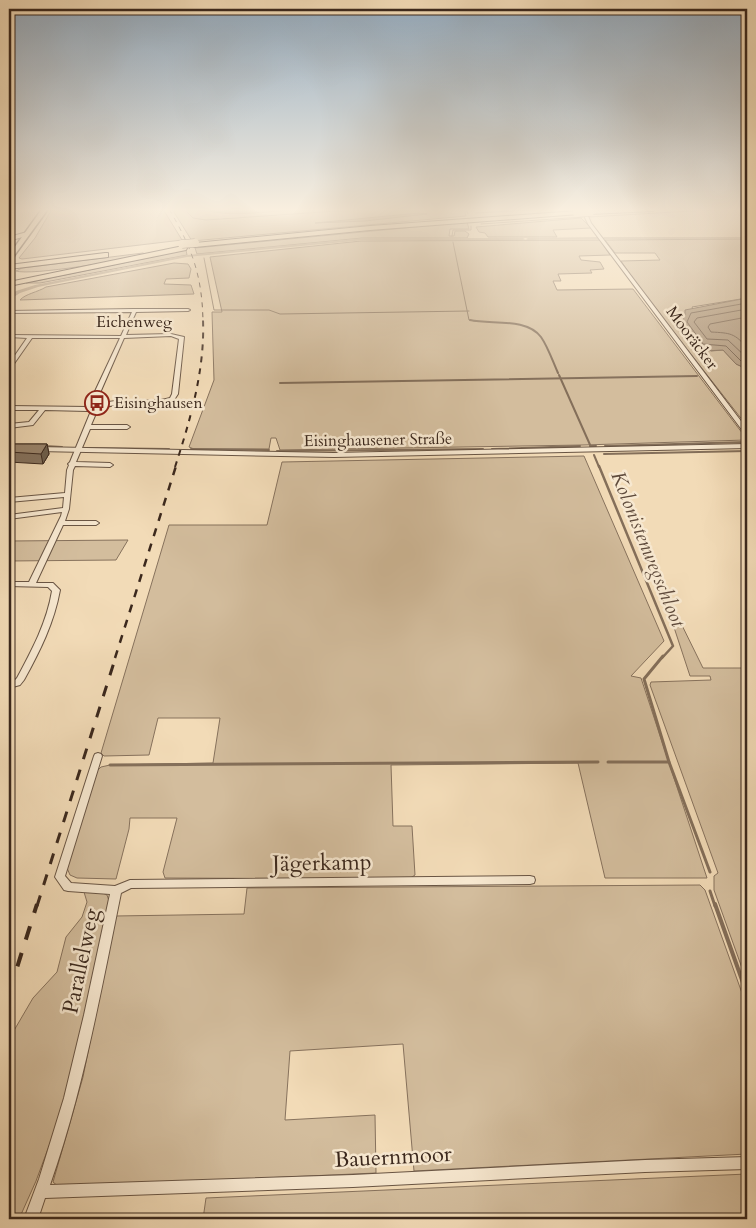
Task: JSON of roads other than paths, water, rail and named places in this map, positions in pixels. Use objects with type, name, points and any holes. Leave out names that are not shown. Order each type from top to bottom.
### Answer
[{"type":"highway","points":[[9,284],[90,266]]},
{"type":"street","name":"Mooräcker","points":[[622,266],[747,433]]},
{"type":"street","points":[[93,402],[135,310]]},
{"type":"street","points":[[9,312],[188,310]]},
{"type":"street","name":"Eichenweg","points":[[9,336],[122,337],[174,335],[183,338],[175,394],[172,399],[163,402],[117,403],[100,406],[100,409],[91,410]]},
{"type":"street","points":[[9,367],[31,336]]},
{"type":"street","points":[[9,408],[91,410],[87,427],[68,479],[66,509],[32,584]]},
{"type":"street","points":[[9,426],[31,424],[44,408]]},
{"type":"street","points":[[87,427],[127,427]]},
{"type":"street","name":"Eisinghausener Straße","points":[[30,449],[342,455],[747,446]]},
{"type":"street","points":[[72,464],[110,465]]},
{"type":"street","points":[[9,500],[68,495]]},
{"type":"street","points":[[9,517],[66,509]]},
{"type":"street","points":[[61,523],[96,523]]},
{"type":"street","points":[[9,584],[52,586],[56,590],[44,633],[20,680],[17,684],[9,685]]},
{"type":"street","name":"Parallelweg","points":[[31,1219],[42,1192],[78,1072],[116,890],[68,887],[60,877],[98,756]]},
{"type":"street","name":"Jägerkamp","points":[[116,890],[130,884],[530,880]]},
{"type":"street","name":"Bauernmoor","points":[[42,1192],[353,1181],[645,1166],[747,1163]]},
{"type":"water","points":[[747,298],[747,369],[736,364],[723,350],[705,351],[699,347],[681,323],[685,316],[685,310]]},
{"type":"waterway","points":[[9,299],[18,292],[37,286],[135,266]]},
{"type":"waterway","name":"Kolonistenwegschloot","points":[[206,266],[214,310],[269,310],[280,314],[467,311]]},
{"type":"waterway","name":"Kolonistenwegschloot","points":[[458,266],[467,311]]},
{"type":"waterway","name":"Kolonistenwegschloot","points":[[467,311],[469,320],[476,321]]},
{"type":"waterway","name":"Kolonistenwegschloot","points":[[470,320],[517,324],[535,331],[544,341],[558,373]]},
{"type":"waterway","points":[[560,378],[697,376]]},
{"type":"waterway","points":[[280,383],[560,378]]},
{"type":"waterway","name":"Kolonistenwegschloot","points":[[560,378],[591,446]]},
{"type":"waterway","points":[[605,446],[745,442]]},
{"type":"waterway","points":[[45,446],[62,447]]},
{"type":"waterway","points":[[492,449],[580,446]]},
{"type":"waterway","name":"Kolonistenwegschloot","points":[[591,446],[596,446]]},
{"type":"waterway","points":[[89,448],[169,449]]},
{"type":"waterway","points":[[191,449],[269,450]]},
{"type":"waterway","points":[[277,451],[483,449]]},
{"type":"waterway","points":[[604,454],[747,451]]},
{"type":"waterway","name":"Kolonistenwegschloot","points":[[594,455],[599,467]]},
{"type":"waterway","name":"Kolonistenwegschloot","points":[[599,466],[673,646],[662,658]]},
{"type":"waterway","name":"Kolonistenwegschloot","points":[[663,656],[644,679],[669,762]]},
{"type":"waterway","points":[[110,765],[598,762]]},
{"type":"waterway","points":[[608,762],[669,762]]},
{"type":"waterway","name":"Kolonistenwegschloot","points":[[669,762],[710,872]]},
{"type":"waterway","name":"Kolonistenwegschloot","points":[[710,891],[715,906]]},
{"type":"waterway","name":"Kolonistenwegschloot","points":[[715,904],[747,994]]},
{"type":"railway","points":[[195,266],[203,321]]},
{"type":"railway","points":[[175,467],[186,432],[199,376],[202,358],[203,321]]},
{"type":"railway","points":[[115,658],[176,466]]},
{"type":"railway","points":[[37,906],[116,656]]},
{"type":"railway","points":[[9,993],[37,904]]},
{"type":"place","name":"Eisinghausen","points":[[97,403]]}]
